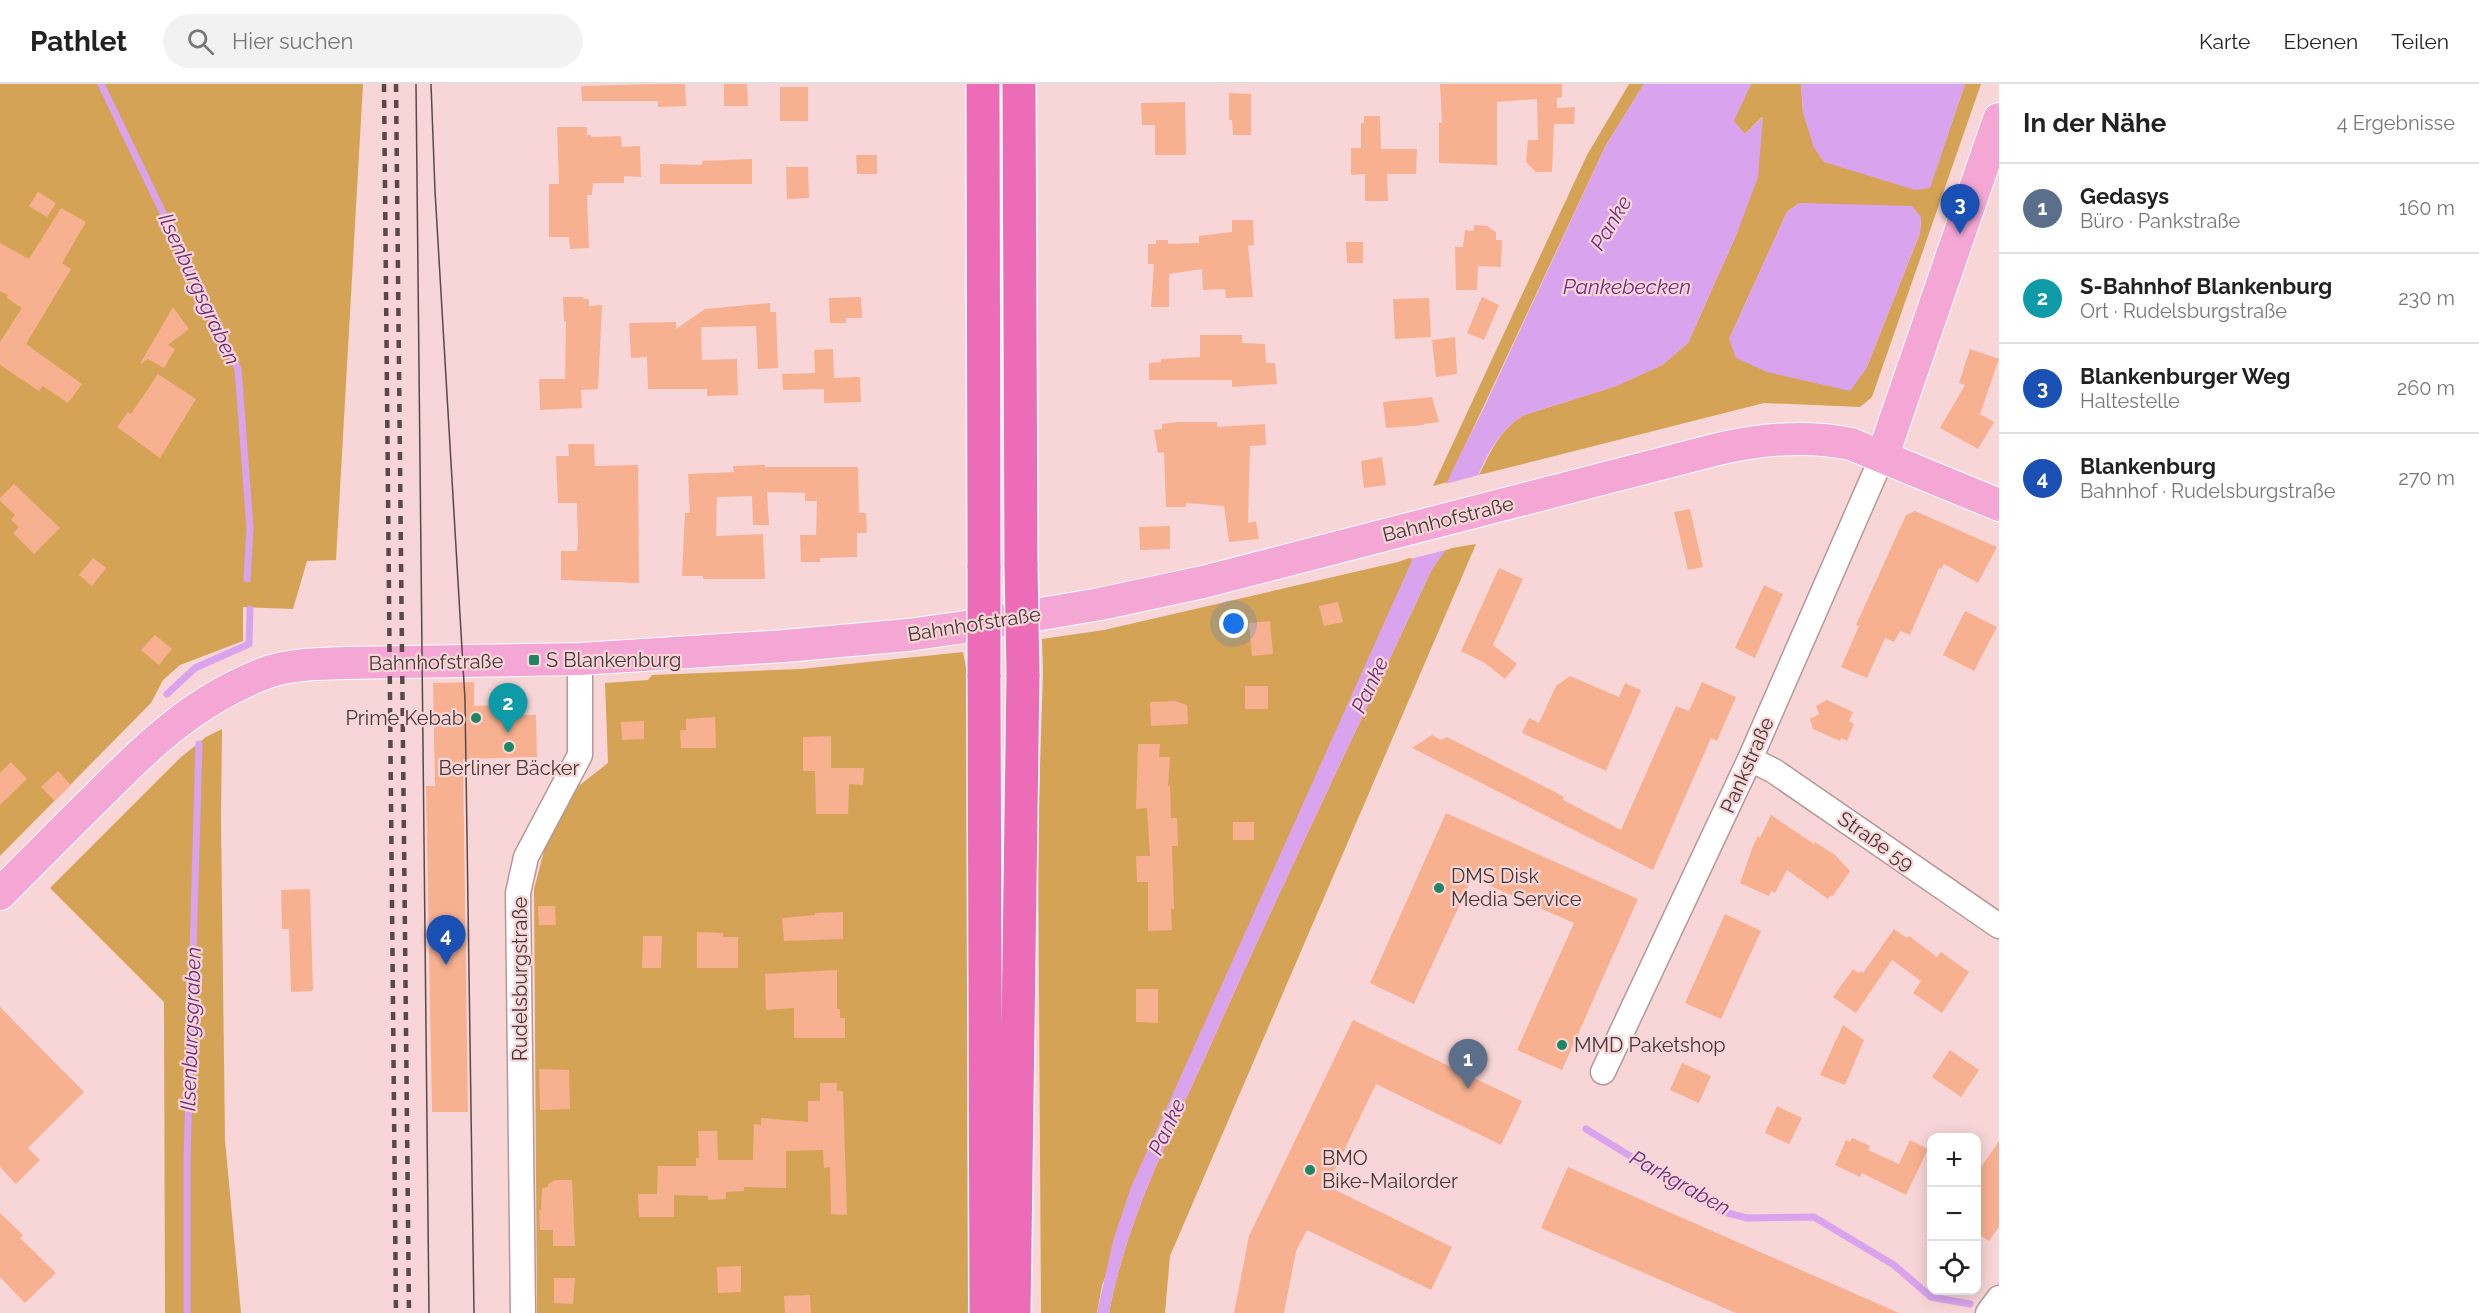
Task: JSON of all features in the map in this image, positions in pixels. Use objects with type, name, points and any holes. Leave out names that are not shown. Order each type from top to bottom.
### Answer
[{"type":"highway","points":[[983,84],[986,1313]]},
{"type":"highway","points":[[1014,1313],[1023,674],[1019,84]]},
{"type":"main road","points":[[1883,455],[1999,119]]},
{"type":"main road","name":"Bahnhofstraße","points":[[0,894],[135,759],[184,716],[208,700],[270,672],[306,665],[345,663],[580,659],[785,646],[958,628],[1131,598],[1726,447],[1756,442],[1834,440],[1851,444],[1883,455],[1999,505]]},
{"type":"street","name":"Pankstraße","points":[[1603,1072],[1750,759],[1883,455]]},
{"type":"street","name":"Rudelsburgstraße","points":[[523,1313],[518,893],[526,857],[580,755],[580,659]]},
{"type":"street","name":"Straße 59","points":[[1750,759],[1774,771],[1999,926]]},
{"type":"street","points":[[1988,1313],[1999,1298]]},
{"type":"shaded area","points":[[0,84],[363,84],[336,560],[307,561],[293,609],[243,607],[243,641],[180,665],[163,680],[151,703],[0,856]]},
{"type":"shaded area","points":[[1629,84],[1644,84],[1606,145],[1448,482],[1433,486],[1587,155]]},
{"type":"shaded area","points":[[1751,84],[1801,84],[1803,113],[1936,169],[1965,84],[1981,84],[1872,397],[1860,407],[1764,403],[1479,475],[1502,434],[1524,415],[1616,386],[1662,365],[1688,343],[1737,233],[1762,117],[1745,134],[1733,121]],"holes":[[[1799,203],[1921,217],[1920,233],[1866,369],[1729,339],[1787,212]]]},
{"type":"shaded area","points":[[1476,544],[1170,1256],[1165,1313],[1109,1313],[1127,1243],[1152,1175],[1293,865],[1432,569],[1446,549]]},
{"type":"shaded area","points":[[1415,556],[1210,1013],[1102,1285],[1097,1313],[1041,1313],[1038,828],[1042,639],[1104,630],[1398,562]]},
{"type":"shaded area","points":[[963,652],[969,683],[974,1313],[537,1313],[534,889],[547,840],[572,791],[608,763],[605,683],[648,680],[652,675],[801,669]]},
{"type":"shaded area","points":[[222,729],[225,1140],[241,1313],[165,1313],[164,1002],[50,888],[180,758],[206,737]]},
{"type":"water","name":"Pankebecken","points":[[1644,84],[1751,84],[1734,121],[1745,134],[1763,117],[1758,177],[1737,233],[1688,343],[1662,365],[1616,386],[1524,415],[1496,442],[1486,459],[1455,533],[1432,569],[1293,865],[1152,1175],[1127,1243],[1109,1313],[1097,1313],[1113,1241],[1131,1187],[1454,467],[1483,410],[1606,145]]},
{"type":"water","points":[[1801,84],[1965,84],[1930,188],[1915,190],[1824,162],[1814,148],[1803,113]]},
{"type":"water","points":[[1799,203],[1912,206],[1921,217],[1920,233],[1866,369],[1850,391],[1767,372],[1736,358],[1729,339],[1787,212]]},
{"type":"pier","points":[[1483,474],[1450,549],[1410,559],[1445,484]]},
{"type":"building","points":[[685,84],[686,106],[658,107],[658,101],[582,101],[581,86]]},
{"type":"building","points":[[724,84],[747,84],[748,106],[724,106]]},
{"type":"building","points":[[1440,84],[1562,84],[1562,97],[1557,98],[1557,108],[1575,107],[1574,124],[1554,124],[1552,172],[1536,172],[1526,162],[1528,140],[1538,140],[1537,99],[1497,102],[1497,165],[1439,163],[1439,123],[1442,123]]},
{"type":"building","points":[[780,87],[808,87],[808,121],[780,121]]},
{"type":"building","points":[[1229,93],[1251,94],[1251,135],[1233,135],[1232,120],[1229,120]]},
{"type":"building","points":[[1185,102],[1186,155],[1155,155],[1155,125],[1142,125],[1141,103]]},
{"type":"building","points":[[1364,116],[1380,116],[1381,149],[1417,149],[1416,174],[1387,174],[1388,201],[1365,201],[1365,174],[1351,175],[1351,148],[1361,148],[1361,123],[1364,123]]},
{"type":"building","points":[[557,127],[587,127],[587,135],[591,137],[621,136],[622,147],[640,146],[641,177],[624,176],[624,183],[593,183],[592,195],[587,195],[589,248],[570,249],[569,237],[549,237],[549,184],[559,184]]},
{"type":"building","points":[[856,155],[877,155],[877,174],[857,174]]},
{"type":"building","points":[[752,159],[752,184],[660,184],[660,164],[702,165],[702,161]]},
{"type":"building","points":[[786,167],[808,167],[809,198],[787,199]]},
{"type":"building","points":[[38,192],[56,203],[47,217],[29,206]]},
{"type":"building","points":[[61,208],[86,222],[62,263],[71,269],[26,344],[82,384],[68,403],[43,386],[39,391],[0,365],[0,342],[22,308],[0,291],[0,243],[29,259]]},
{"type":"building","points":[[1232,220],[1253,220],[1254,245],[1248,245],[1253,297],[1226,298],[1225,289],[1203,290],[1202,269],[1169,274],[1169,307],[1151,307],[1154,264],[1148,264],[1148,244],[1156,244],[1156,240],[1168,240],[1168,244],[1199,243],[1199,236],[1232,232]]},
{"type":"building","points":[[1474,225],[1487,226],[1496,232],[1496,240],[1502,240],[1501,267],[1478,266],[1477,290],[1456,290],[1455,247],[1463,247],[1465,230],[1474,231]]},
{"type":"building","points":[[1346,242],[1363,242],[1363,263],[1347,263]]},
{"type":"building","points":[[563,297],[583,297],[583,299],[589,299],[589,306],[602,305],[598,389],[581,390],[582,408],[540,410],[539,379],[565,379],[566,321],[564,322]]},
{"type":"building","points":[[861,297],[862,318],[846,318],[846,323],[830,323],[829,298]]},
{"type":"building","points":[[1482,297],[1499,305],[1484,340],[1467,333]]},
{"type":"building","points":[[1429,298],[1431,337],[1395,339],[1393,299]]},
{"type":"building","points":[[770,303],[770,312],[776,312],[778,368],[758,369],[756,326],[701,327],[702,360],[737,359],[738,395],[707,396],[707,389],[648,389],[647,357],[631,358],[629,323],[676,322],[676,329],[705,309]]},
{"type":"building","points":[[173,307],[189,329],[168,345],[175,349],[164,368],[148,359],[140,364]]},
{"type":"building","points":[[1200,335],[1242,335],[1242,343],[1265,344],[1266,363],[1275,363],[1277,384],[1232,387],[1232,380],[1149,380],[1149,363],[1161,362],[1161,359],[1200,357]]},
{"type":"building","points":[[1455,337],[1457,374],[1436,377],[1432,340]]},
{"type":"building","points":[[833,349],[834,378],[860,377],[861,402],[824,403],[824,389],[783,390],[782,374],[815,373],[814,350]]},
{"type":"building","points":[[1970,349],[1999,359],[1980,414],[1994,422],[1978,449],[1940,428],[1965,385],[1959,383]]},
{"type":"building","points":[[158,374],[196,399],[160,458],[117,427],[128,412],[131,414]]},
{"type":"building","points":[[1432,397],[1439,422],[1386,428],[1383,402]]},
{"type":"building","points":[[1217,422],[1217,427],[1265,424],[1266,445],[1250,446],[1248,523],[1256,521],[1259,539],[1229,542],[1224,506],[1186,503],[1186,507],[1166,507],[1164,452],[1158,453],[1154,430],[1162,429],[1162,424]]},
{"type":"building","points":[[568,444],[594,444],[595,466],[638,465],[639,583],[561,580],[561,551],[577,551],[578,542],[577,503],[558,503],[556,456],[569,456]]},
{"type":"building","points":[[1382,457],[1386,485],[1364,488],[1361,461]]},
{"type":"building","points":[[765,465],[765,467],[858,467],[859,513],[866,513],[867,533],[857,533],[857,557],[820,558],[820,562],[801,562],[800,535],[816,535],[817,501],[805,501],[805,493],[767,492],[769,525],[753,525],[752,496],[717,497],[716,536],[763,534],[765,579],[703,579],[703,576],[682,576],[685,513],[690,513],[688,474],[734,472],[733,466]]},
{"type":"building","points":[[14,484],[60,528],[34,554],[13,533],[19,527],[11,520],[15,515],[0,501],[0,498]]},
{"type":"building","points":[[1690,509],[1703,567],[1688,570],[1674,512]]},
{"type":"building","points":[[1915,511],[1997,547],[1978,583],[1944,564],[1941,569],[1939,568],[1910,635],[1900,631],[1894,642],[1885,638],[1867,678],[1841,667],[1859,626],[1856,625],[1906,515]]},
{"type":"building","points":[[1170,526],[1170,549],[1140,550],[1139,527]]},
{"type":"building","points":[[93,558],[106,568],[92,586],[79,575]]},
{"type":"building","points":[[1499,568],[1523,579],[1493,645],[1517,664],[1505,679],[1485,663],[1461,651]]},
{"type":"building","points":[[1764,585],[1783,594],[1755,658],[1735,648]]},
{"type":"building","points":[[1338,602],[1343,622],[1324,626],[1319,606]]},
{"type":"building","points":[[1965,611],[1997,627],[1974,671],[1943,655]]},
{"type":"building","points":[[1270,621],[1273,654],[1252,656],[1249,623]]},
{"type":"building","points":[[155,635],[172,649],[159,665],[141,650]]},
{"type":"building","points":[[1570,676],[1619,697],[1625,683],[1641,690],[1606,771],[1522,733],[1529,718],[1539,723],[1556,686]]},
{"type":"building","points":[[474,682],[474,706],[518,704],[518,715],[536,715],[537,757],[463,759],[468,1112],[432,1112],[426,786],[435,786],[433,683]]},
{"type":"building","points":[[1702,682],[1736,697],[1717,741],[1711,738],[1653,870],[1412,748],[1432,735],[1441,740],[1447,737],[1555,792],[1564,797],[1563,800],[1621,830],[1676,706],[1689,711]]},
{"type":"building","points":[[1245,686],[1268,686],[1268,709],[1245,709]]},
{"type":"building","points":[[1827,700],[1853,712],[1849,721],[1854,724],[1847,741],[1841,738],[1840,741],[1813,729],[1810,719],[1819,714],[1816,706]]},
{"type":"building","points":[[1175,701],[1187,705],[1188,724],[1151,726],[1150,702]]},
{"type":"building","points":[[715,717],[716,748],[681,748],[680,730],[686,730],[686,719]]},
{"type":"building","points":[[644,721],[644,739],[622,740],[621,722]]},
{"type":"building","points":[[831,736],[831,768],[864,768],[863,785],[849,784],[848,814],[816,814],[815,771],[803,771],[803,737]]},
{"type":"building","points":[[1138,744],[1160,744],[1159,757],[1170,757],[1168,786],[1170,786],[1171,818],[1177,818],[1178,846],[1172,846],[1174,909],[1171,909],[1172,930],[1148,931],[1148,882],[1137,882],[1136,856],[1150,856],[1147,808],[1136,809]]},
{"type":"building","points":[[11,762],[27,779],[0,805],[0,773]]},
{"type":"building","points":[[58,771],[71,785],[55,801],[41,787]]},
{"type":"building","points":[[1446,813],[1638,899],[1562,1070],[1517,1050],[1574,923],[1472,878],[1414,1004],[1370,983]]},
{"type":"building","points":[[1771,815],[1814,844],[1815,842],[1835,855],[1850,871],[1833,896],[1831,895],[1828,899],[1787,870],[1775,893],[1771,891],[1769,896],[1740,883],[1753,846],[1758,836],[1760,838]]},
{"type":"building","points":[[1233,822],[1254,822],[1254,840],[1233,840]]},
{"type":"building","points":[[310,889],[313,991],[291,992],[289,929],[282,929],[281,890]]},
{"type":"building","points":[[538,906],[555,906],[556,925],[539,925]]},
{"type":"building","points":[[843,912],[843,939],[784,941],[782,918]]},
{"type":"building","points":[[1725,914],[1761,931],[1721,1019],[1685,1003]]},
{"type":"building","points":[[1894,929],[1907,938],[1909,936],[1937,957],[1941,952],[1969,972],[1942,1013],[1913,993],[1921,981],[1892,960],[1856,1013],[1833,997],[1853,969],[1863,973]]},
{"type":"building","points":[[697,932],[723,933],[723,937],[738,937],[738,968],[697,968]]},
{"type":"building","points":[[643,936],[662,936],[661,968],[642,968]]},
{"type":"building","points":[[837,970],[837,1009],[840,1009],[840,1018],[845,1018],[845,1038],[794,1038],[794,1008],[766,1010],[765,974]]},
{"type":"building","points":[[1136,989],[1158,989],[1158,1023],[1136,1022]]},
{"type":"building","points":[[0,1007],[84,1092],[28,1148],[40,1160],[16,1184],[0,1167]]},
{"type":"building","points":[[1353,1020],[1522,1101],[1501,1145],[1376,1084],[1327,1186],[1452,1247],[1431,1290],[1307,1230],[1296,1251],[1284,1313],[1234,1313],[1249,1236]]},
{"type":"building","points":[[1843,1025],[1864,1040],[1845,1085],[1820,1075]]},
{"type":"building","points":[[1950,1050],[1979,1070],[1961,1097],[1932,1077]]},
{"type":"building","points":[[1682,1063],[1711,1076],[1699,1103],[1670,1090]]},
{"type":"building","points":[[539,1069],[569,1070],[570,1109],[540,1110]]},
{"type":"building","points":[[820,1083],[837,1083],[837,1091],[843,1091],[847,1215],[831,1214],[830,1167],[824,1168],[823,1150],[786,1151],[786,1188],[744,1187],[744,1191],[726,1192],[726,1199],[708,1200],[708,1196],[674,1195],[674,1217],[639,1217],[638,1194],[657,1194],[658,1166],[696,1166],[696,1158],[699,1158],[698,1131],[717,1131],[718,1160],[753,1160],[754,1124],[761,1125],[761,1118],[808,1122],[808,1101],[820,1101]]},
{"type":"building","points":[[1777,1106],[1802,1118],[1789,1144],[1765,1133]]},
{"type":"building","points":[[1852,1138],[1870,1146],[1868,1150],[1899,1164],[1910,1140],[1927,1148],[1927,1151],[1906,1195],[1862,1173],[1860,1177],[1835,1165],[1846,1140],[1850,1142]]},
{"type":"building","points":[[1999,1141],[1999,1227],[1989,1241],[1981,1236],[1981,1167]]},
{"type":"building","points":[[1568,1167],[1899,1313],[1736,1313],[1541,1228]]},
{"type":"building","points":[[555,1180],[572,1180],[575,1246],[553,1246],[553,1230],[540,1230],[539,1210],[541,1210],[542,1188],[548,1187],[548,1184]]},
{"type":"building","points":[[0,1213],[23,1235],[20,1238],[56,1273],[25,1303],[0,1277]]},
{"type":"building","points":[[741,1266],[741,1292],[718,1293],[717,1267]]},
{"type":"building","points":[[554,1278],[575,1278],[573,1304],[554,1303]]},
{"type":"building","points":[[810,1295],[811,1313],[785,1313],[784,1296]]},
{"type":"waterway","name":"Ilsenburgsgraben","points":[[101,84],[238,369],[250,528],[247,579]]},
{"type":"waterway","name":"Ilsenburgsgraben","points":[[167,694],[195,668],[249,644],[250,609]]},
{"type":"waterway","name":"Ilsenburgsgraben","points":[[187,1313],[187,1160],[199,744]]},
{"type":"waterway","name":"Parkgraben","points":[[1586,1129],[1720,1211],[1747,1218],[1814,1217],[1894,1265],[1931,1297],[1970,1304]]},
{"type":"tram line","points":[[416,84],[429,1313]]},
{"type":"tram line","points":[[431,84],[435,191],[465,700],[474,1313]]},
{"type":"railway","points":[[384,84],[396,1313]]},
{"type":"railway","points":[[396,84],[409,1313]]},
{"type":"place","name":"Blankenburger Weg","points":[[1960,234]]},
{"type":"place","name":"S Blankenburg","points":[[534,660]]},
{"type":"place","name":"Prime Kebab","points":[[476,718]]},
{"type":"place","name":"S-Bahnhof Blankenburg","points":[[508,733]]},
{"type":"place","name":"Berliner Bäcker","points":[[509,747]]},
{"type":"place","name":"DMS Disk Media Service","points":[[1439,888]]},
{"type":"place","name":"Blankenburg","points":[[446,965]]},
{"type":"place","name":"MMD Paketshop","points":[[1562,1045]]},
{"type":"place","name":"Gedasys","points":[[1468,1089]]},
{"type":"place","name":"BMO Bike-Mailorder","points":[[1310,1170]]},
{"type":"water label","name":"Panke","points":[[1611,223]]},
{"type":"water label","name":"Panke","points":[[1370,685]]},
{"type":"water label","name":"Panke","points":[[1167,1127]]}]
